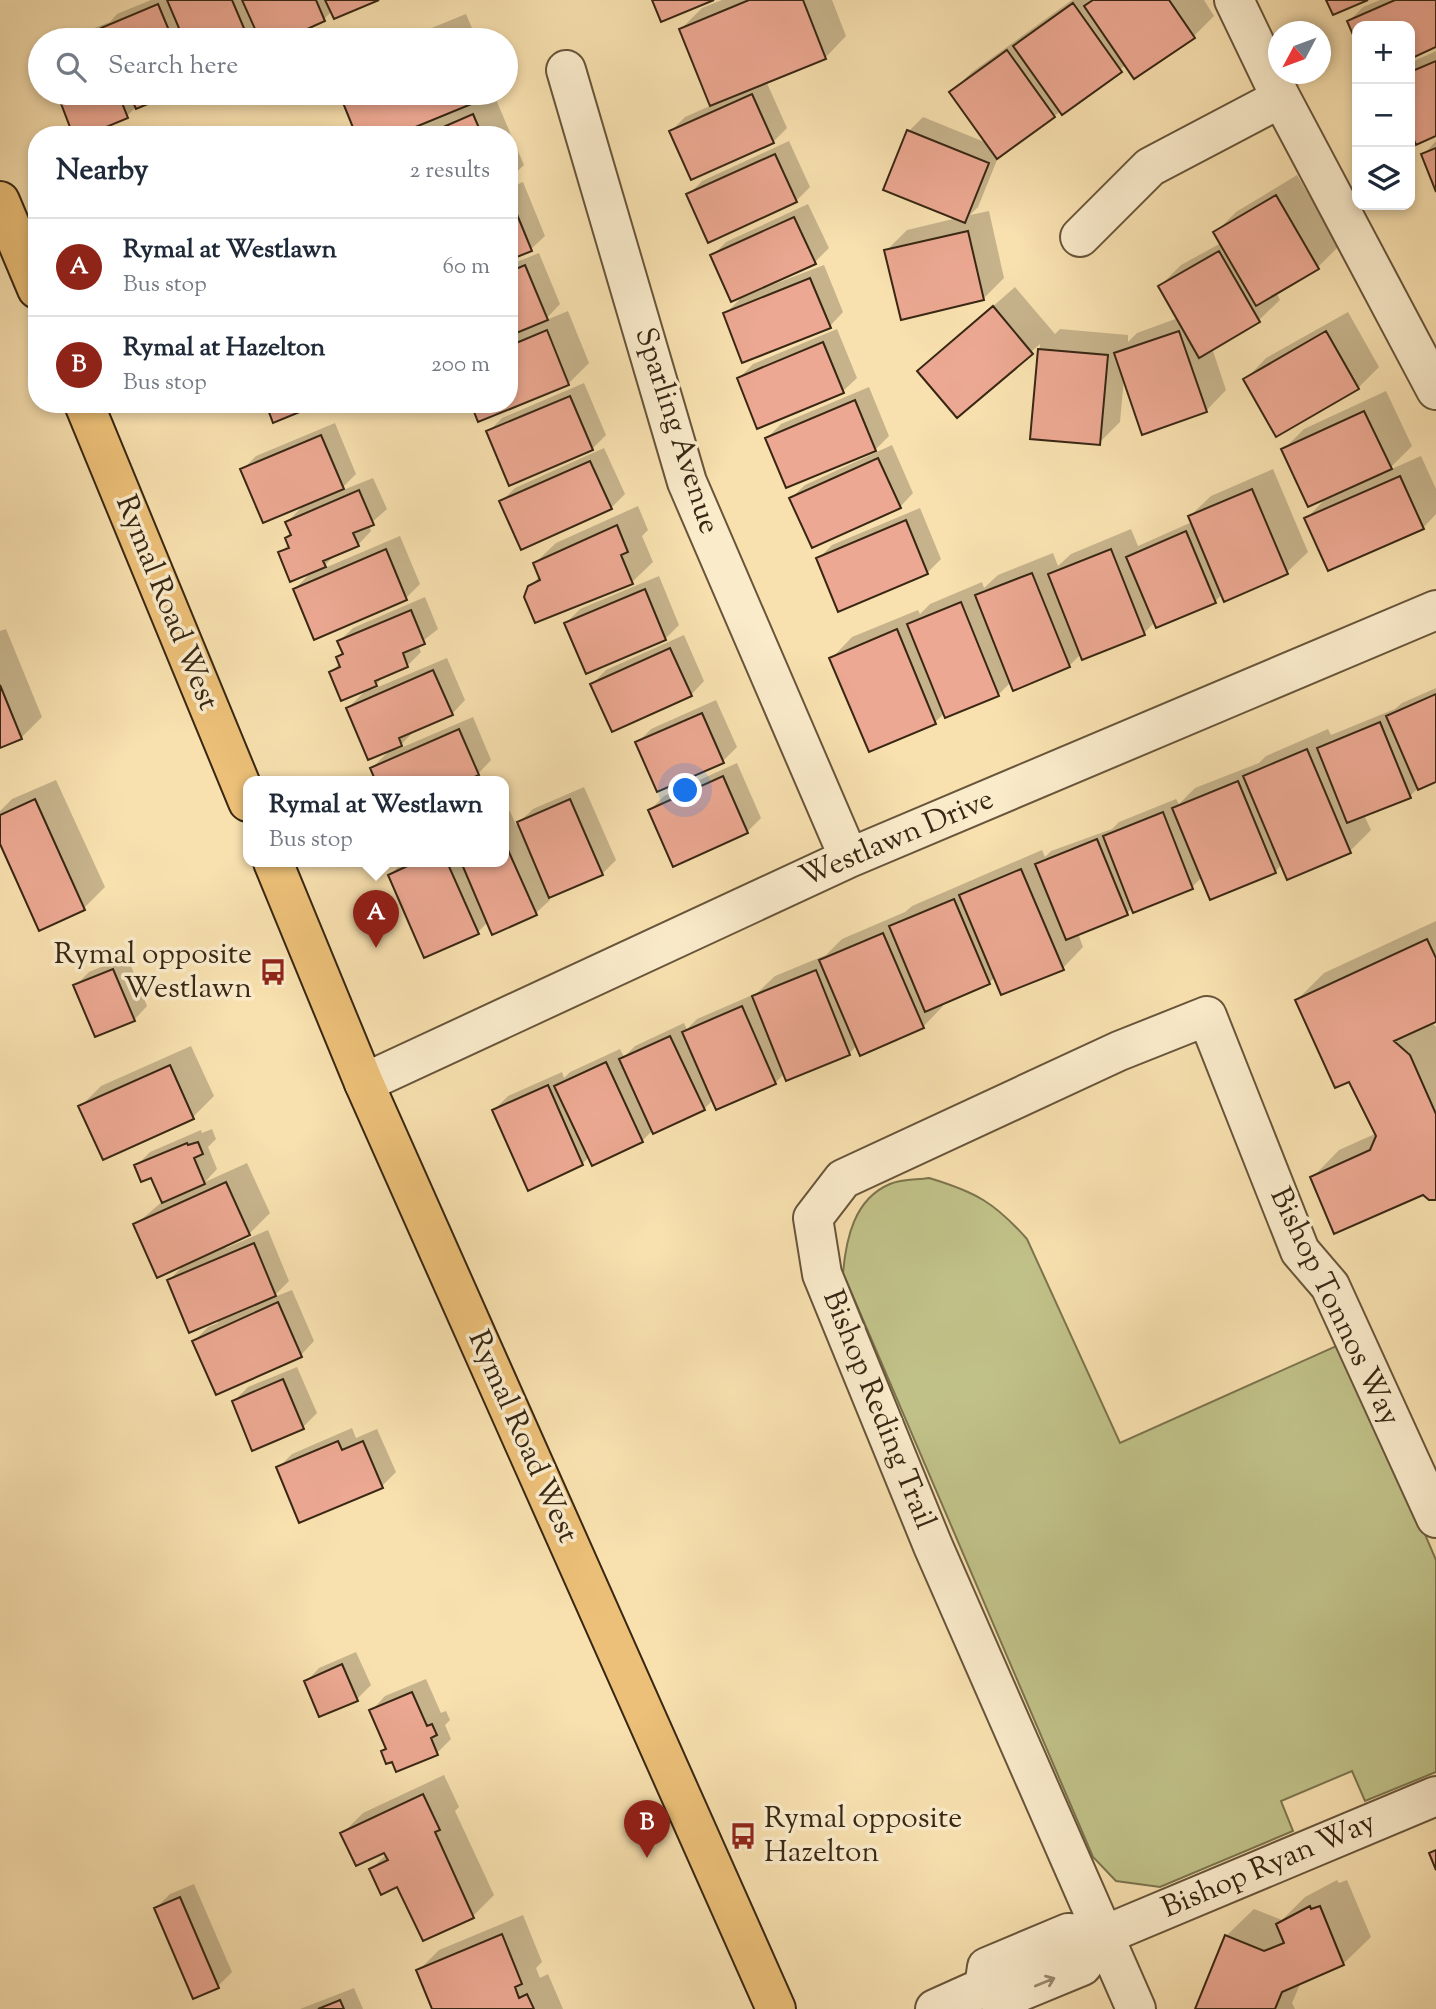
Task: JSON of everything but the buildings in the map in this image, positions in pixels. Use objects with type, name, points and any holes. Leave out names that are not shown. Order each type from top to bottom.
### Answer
[{"type":"main road","points":[[0,201],[28,268]]},
{"type":"main road","name":"Rymal Road West","points":[[88,413],[243,791]]},
{"type":"main road","name":"Rymal Road West","points":[[275,867],[364,1083],[776,2009]]},
{"type":"street","points":[[1234,0],[1281,98],[1436,390]]},
{"type":"street","name":"Sparling Avenue","points":[[566,70],[687,482],[849,858]]},
{"type":"street","points":[[1080,237],[1150,167],[1281,98]]},
{"type":"street","name":"Westlawn Drive","points":[[364,1083],[849,858],[1436,610]]},
{"type":"street","name":"Bishop Tonnos Way","points":[[1207,1016],[1300,1251],[1330,1286],[1436,1518]]},
{"type":"street","name":"Bishop Reding Trail","points":[[1136,2009],[933,1546],[822,1274],[813,1218],[843,1179],[1119,1051],[1207,1016]]},
{"type":"street","name":"Bishop Ryan Way","points":[[935,2009],[984,1987],[988,1967],[1068,1933],[1102,1936],[1436,1796]]},
{"type":"green space","points":[[929,1178],[960,1188],[984,1200],[1005,1216],[1027,1239],[1120,1443],[1343,1343],[1436,1560],[1436,1772],[1365,1801],[1352,1771],[1281,1801],[1293,1831],[1160,1887],[1116,1881],[1093,1857],[843,1273],[854,1221],[868,1199],[890,1184]]},
{"type":"place","name":"Rymal at Westlawn","points":[[376,948]]},
{"type":"place","name":"Rymal opposite Westlawn","points":[[273,972]]},
{"type":"place","name":"Rymal opposite Hazelton","points":[[743,1836]]},
{"type":"place","name":"Rymal at Hazelton","points":[[647,1858]]}]
